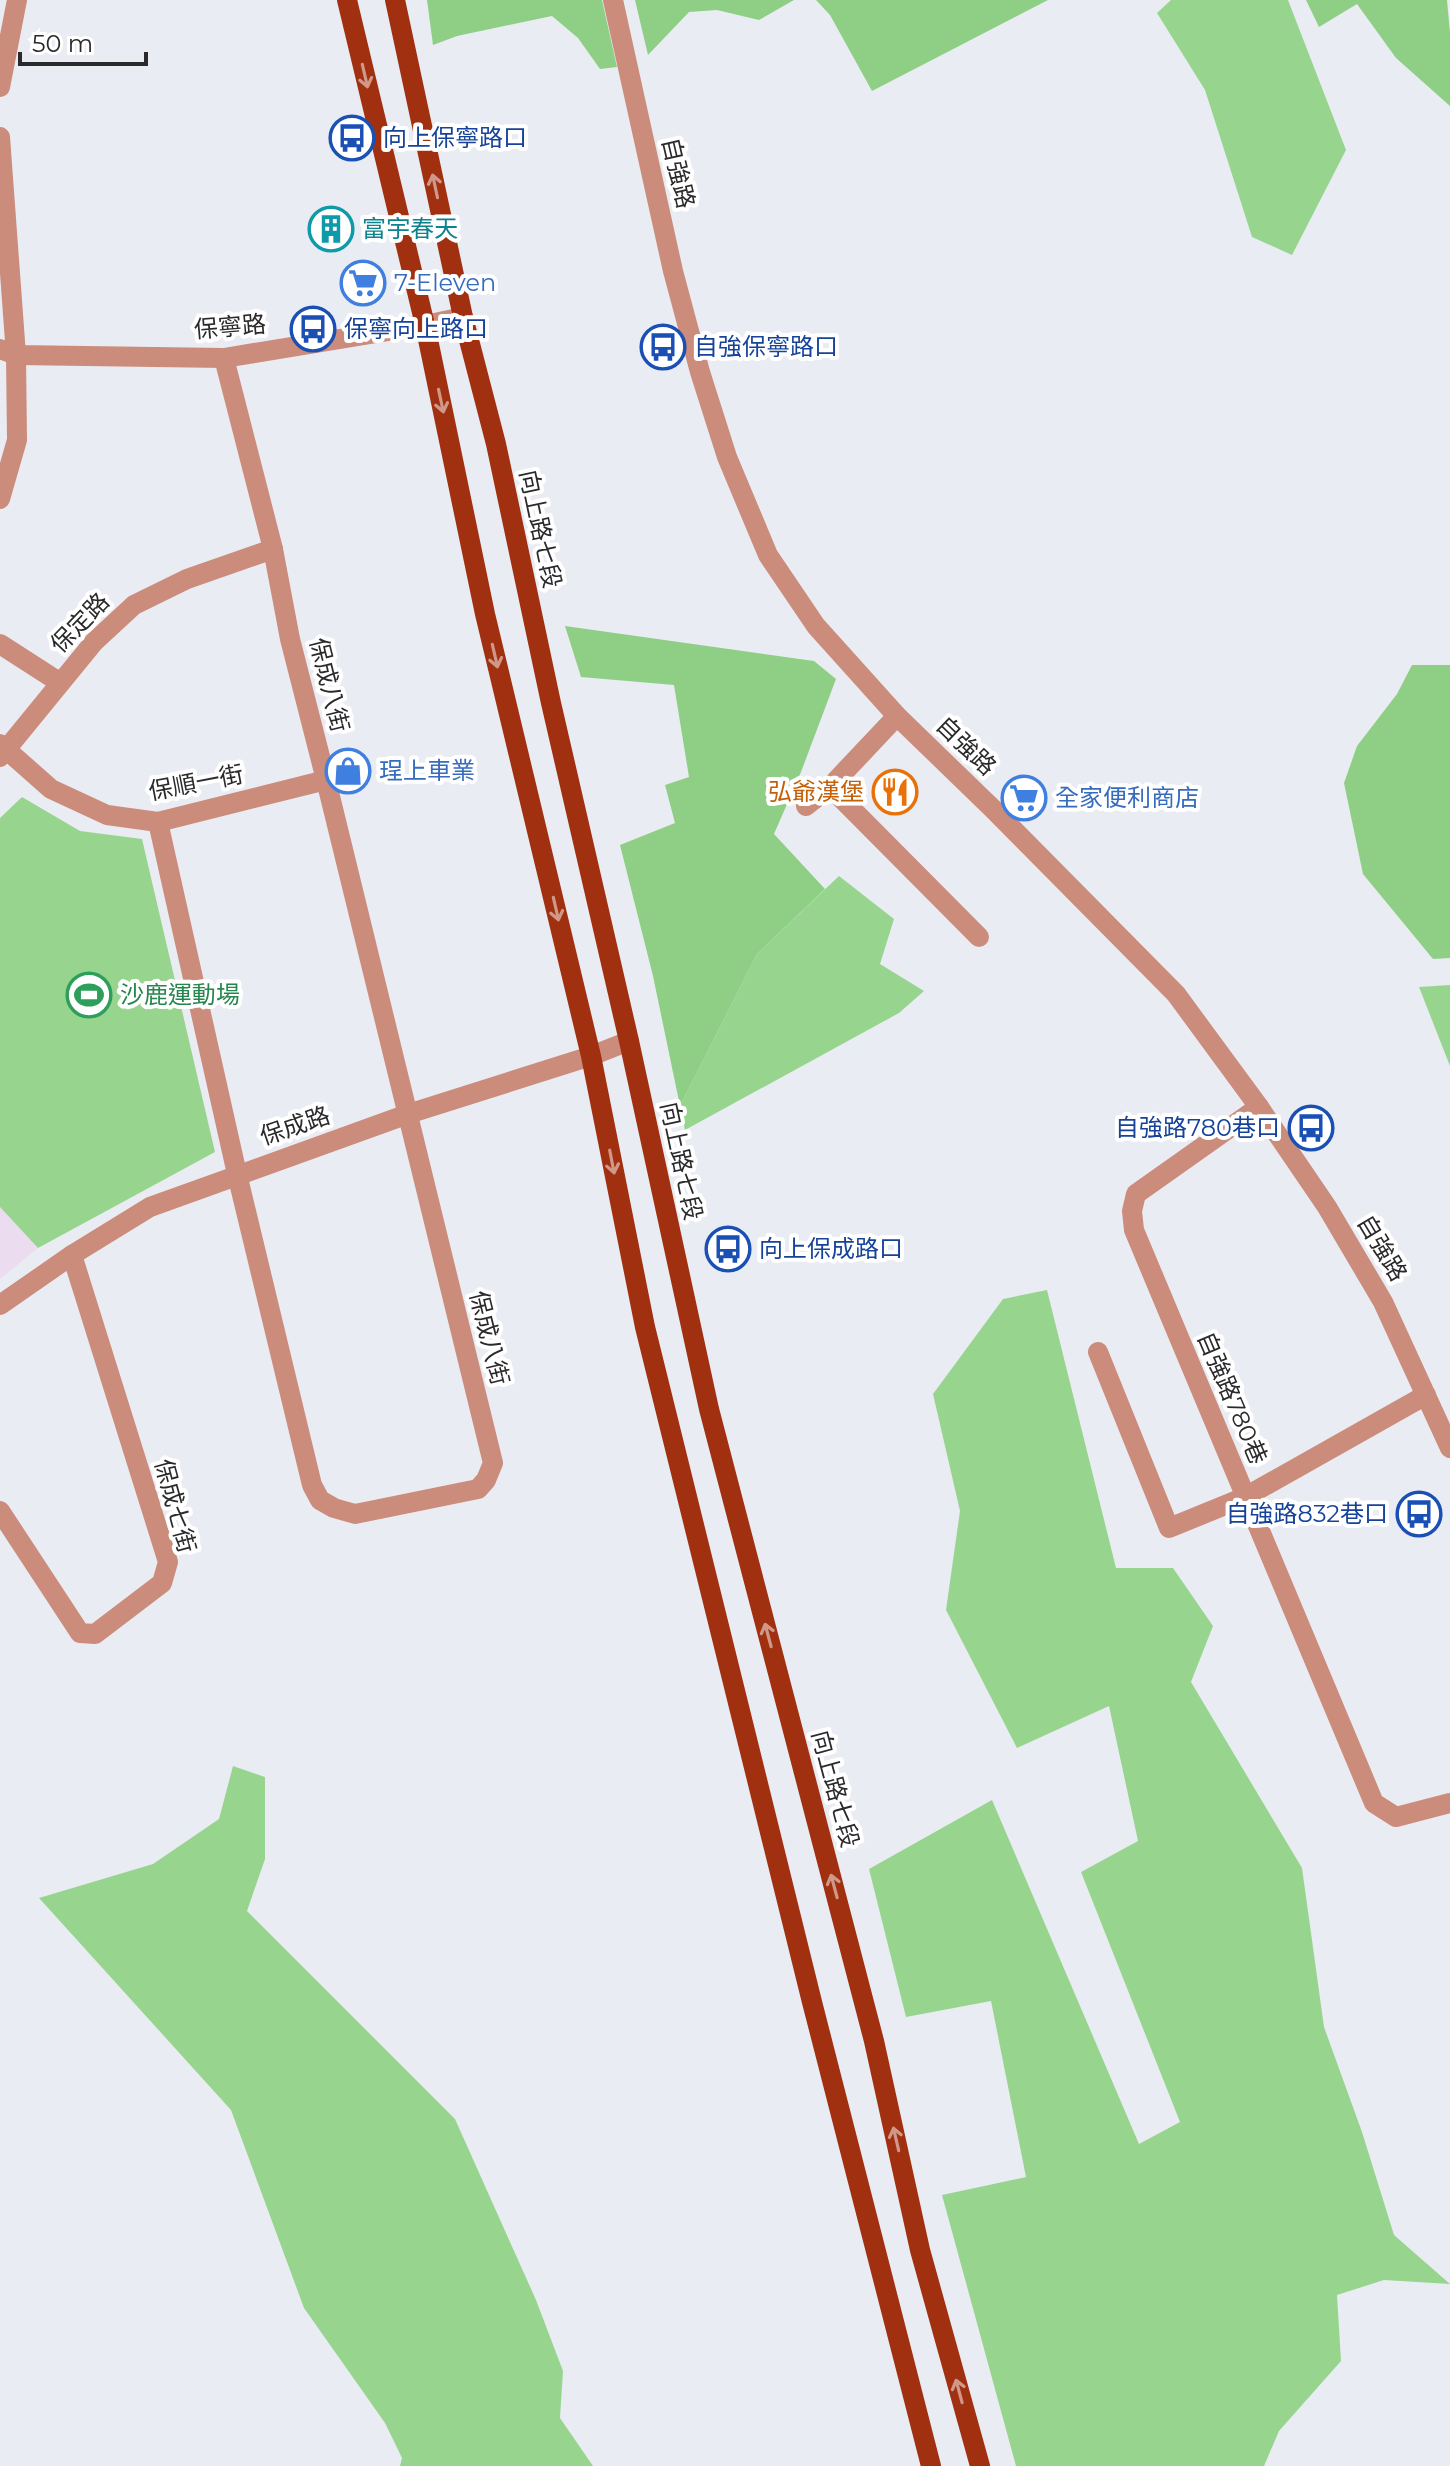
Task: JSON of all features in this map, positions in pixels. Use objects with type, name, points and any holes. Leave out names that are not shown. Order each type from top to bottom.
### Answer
[{"type":"main road","points":[[347,0],[425,325],[485,614],[591,1056],[645,1327],[808,1987],[931,2466]]},
{"type":"main road","name":"向上路七段","points":[[395,0],[463,317],[496,444],[709,1409],[874,2041],[920,2250],[980,2466]]},
{"type":"street","points":[[0,87],[17,0]]},
{"type":"street","name":"自強路","points":[[613,0],[673,271],[700,372],[727,457],[768,555],[816,626],[897,716],[1171,988],[1259,1107],[1327,1207],[1383,1302],[1450,1448]]},
{"type":"street","points":[[0,137],[8,352],[17,440],[0,499]]},
{"type":"street","name":"保寧路","points":[[8,352],[224,358],[463,317]]},
{"type":"street","name":"保成八街","points":[[158,822],[237,1174],[312,1485],[320,1500],[355,1514],[478,1489],[486,1480],[493,1463],[290,639],[273,549],[224,358]]},
{"type":"street","name":"保定路","points":[[2,750],[94,642],[134,605],[187,579],[273,549]]},
{"type":"street","points":[[0,644],[59,682]]},
{"type":"street","points":[[806,806],[830,787],[897,716]]},
{"type":"street","name":"保順一街","points":[[2,750],[51,789],[107,815],[158,822],[326,780]]},
{"type":"street","points":[[830,787],[979,937]]},
{"type":"street","name":"保成路","points":[[0,1305],[72,1255],[150,1207],[408,1114],[629,1041]]},
{"type":"street","name":"自強路780巷","points":[[1259,1107],[1136,1194],[1132,1211],[1134,1230],[1374,1803],[1396,1817],[1450,1803]]},
{"type":"street","name":"保成七街","points":[[0,1511],[80,1633],[95,1634],[162,1583],[168,1562],[72,1255]]},
{"type":"street","points":[[1098,1352],[1169,1528],[1245,1497],[1426,1395]]},
{"type":"shaded area","points":[[0,1207],[38,1248],[0,1279]]},
{"type":"green space","points":[[427,0],[602,0],[617,67],[600,69],[578,38],[552,16],[457,36],[433,45]]},
{"type":"green space","points":[[635,0],[794,0],[759,20],[717,10],[689,12],[648,55]]},
{"type":"green space","points":[[816,0],[1048,0],[872,91],[830,15]]},
{"type":"green space","points":[[1171,0],[1288,0],[1346,150],[1292,255],[1252,237],[1205,90],[1157,13]]},
{"type":"green space","points":[[1306,0],[1447,0],[1450,106],[1396,58],[1357,4],[1319,27]]},
{"type":"green space","points":[[565,626],[814,661],[836,679],[774,834],[825,889],[757,954],[680,1106],[653,976],[620,845],[675,823],[665,785],[689,777],[674,685],[581,677]]},
{"type":"green space","points":[[1412,665],[1450,665],[1450,958],[1433,959],[1363,874],[1344,783],[1357,746],[1397,694]]},
{"type":"green space","name":"沙鹿運動場","points":[[22,797],[80,831],[142,839],[215,1152],[38,1248],[0,1207],[0,818]]},
{"type":"green space","points":[[839,876],[894,919],[880,964],[924,991],[899,1013],[685,1130],[680,1106],[757,954]]},
{"type":"green space","points":[[1450,985],[1450,1066],[1419,987]]},
{"type":"green space","points":[[1047,1290],[1116,1568],[1173,1568],[1213,1626],[1191,1682],[1302,1868],[1324,2027],[1362,2132],[1394,2235],[1450,2284],[1384,2280],[1337,2295],[1341,2361],[1279,2431],[1264,2466],[1016,2466],[942,2195],[1026,2177],[991,2001],[906,2017],[869,1869],[992,1800],[1139,2144],[1180,2122],[1081,1872],[1138,1841],[1109,1706],[1017,1748],[946,1610],[960,1511],[933,1394],[1003,1299]]},
{"type":"green space","points":[[233,1766],[265,1777],[265,1859],[247,1911],[455,2119],[536,2300],[563,2371],[560,2418],[593,2466],[400,2466],[402,2458],[385,2423],[304,2308],[231,2110],[39,1898],[153,1864],[219,1819]]},
{"type":"place","name":"向上保寧路口","points":[[352,138]]},
{"type":"place","name":"富宇春天","points":[[331,229]]},
{"type":"place","name":"7-Eleven","points":[[363,283]]},
{"type":"place","name":"保寧向上路口","points":[[313,329]]},
{"type":"place","name":"自強保寧路口","points":[[663,347]]},
{"type":"place","name":"珵上車業","points":[[348,771]]},
{"type":"place","name":"弘爺漢堡","points":[[895,792]]},
{"type":"place","name":"全家便利商店","points":[[1024,798]]},
{"type":"place","name":"沙鹿運動場","points":[[89,995]]},
{"type":"place","name":"自強路780巷口","points":[[1311,1128]]},
{"type":"place","name":"向上保成路口","points":[[728,1249]]},
{"type":"place","name":"自強路832巷口","points":[[1419,1514]]}]
